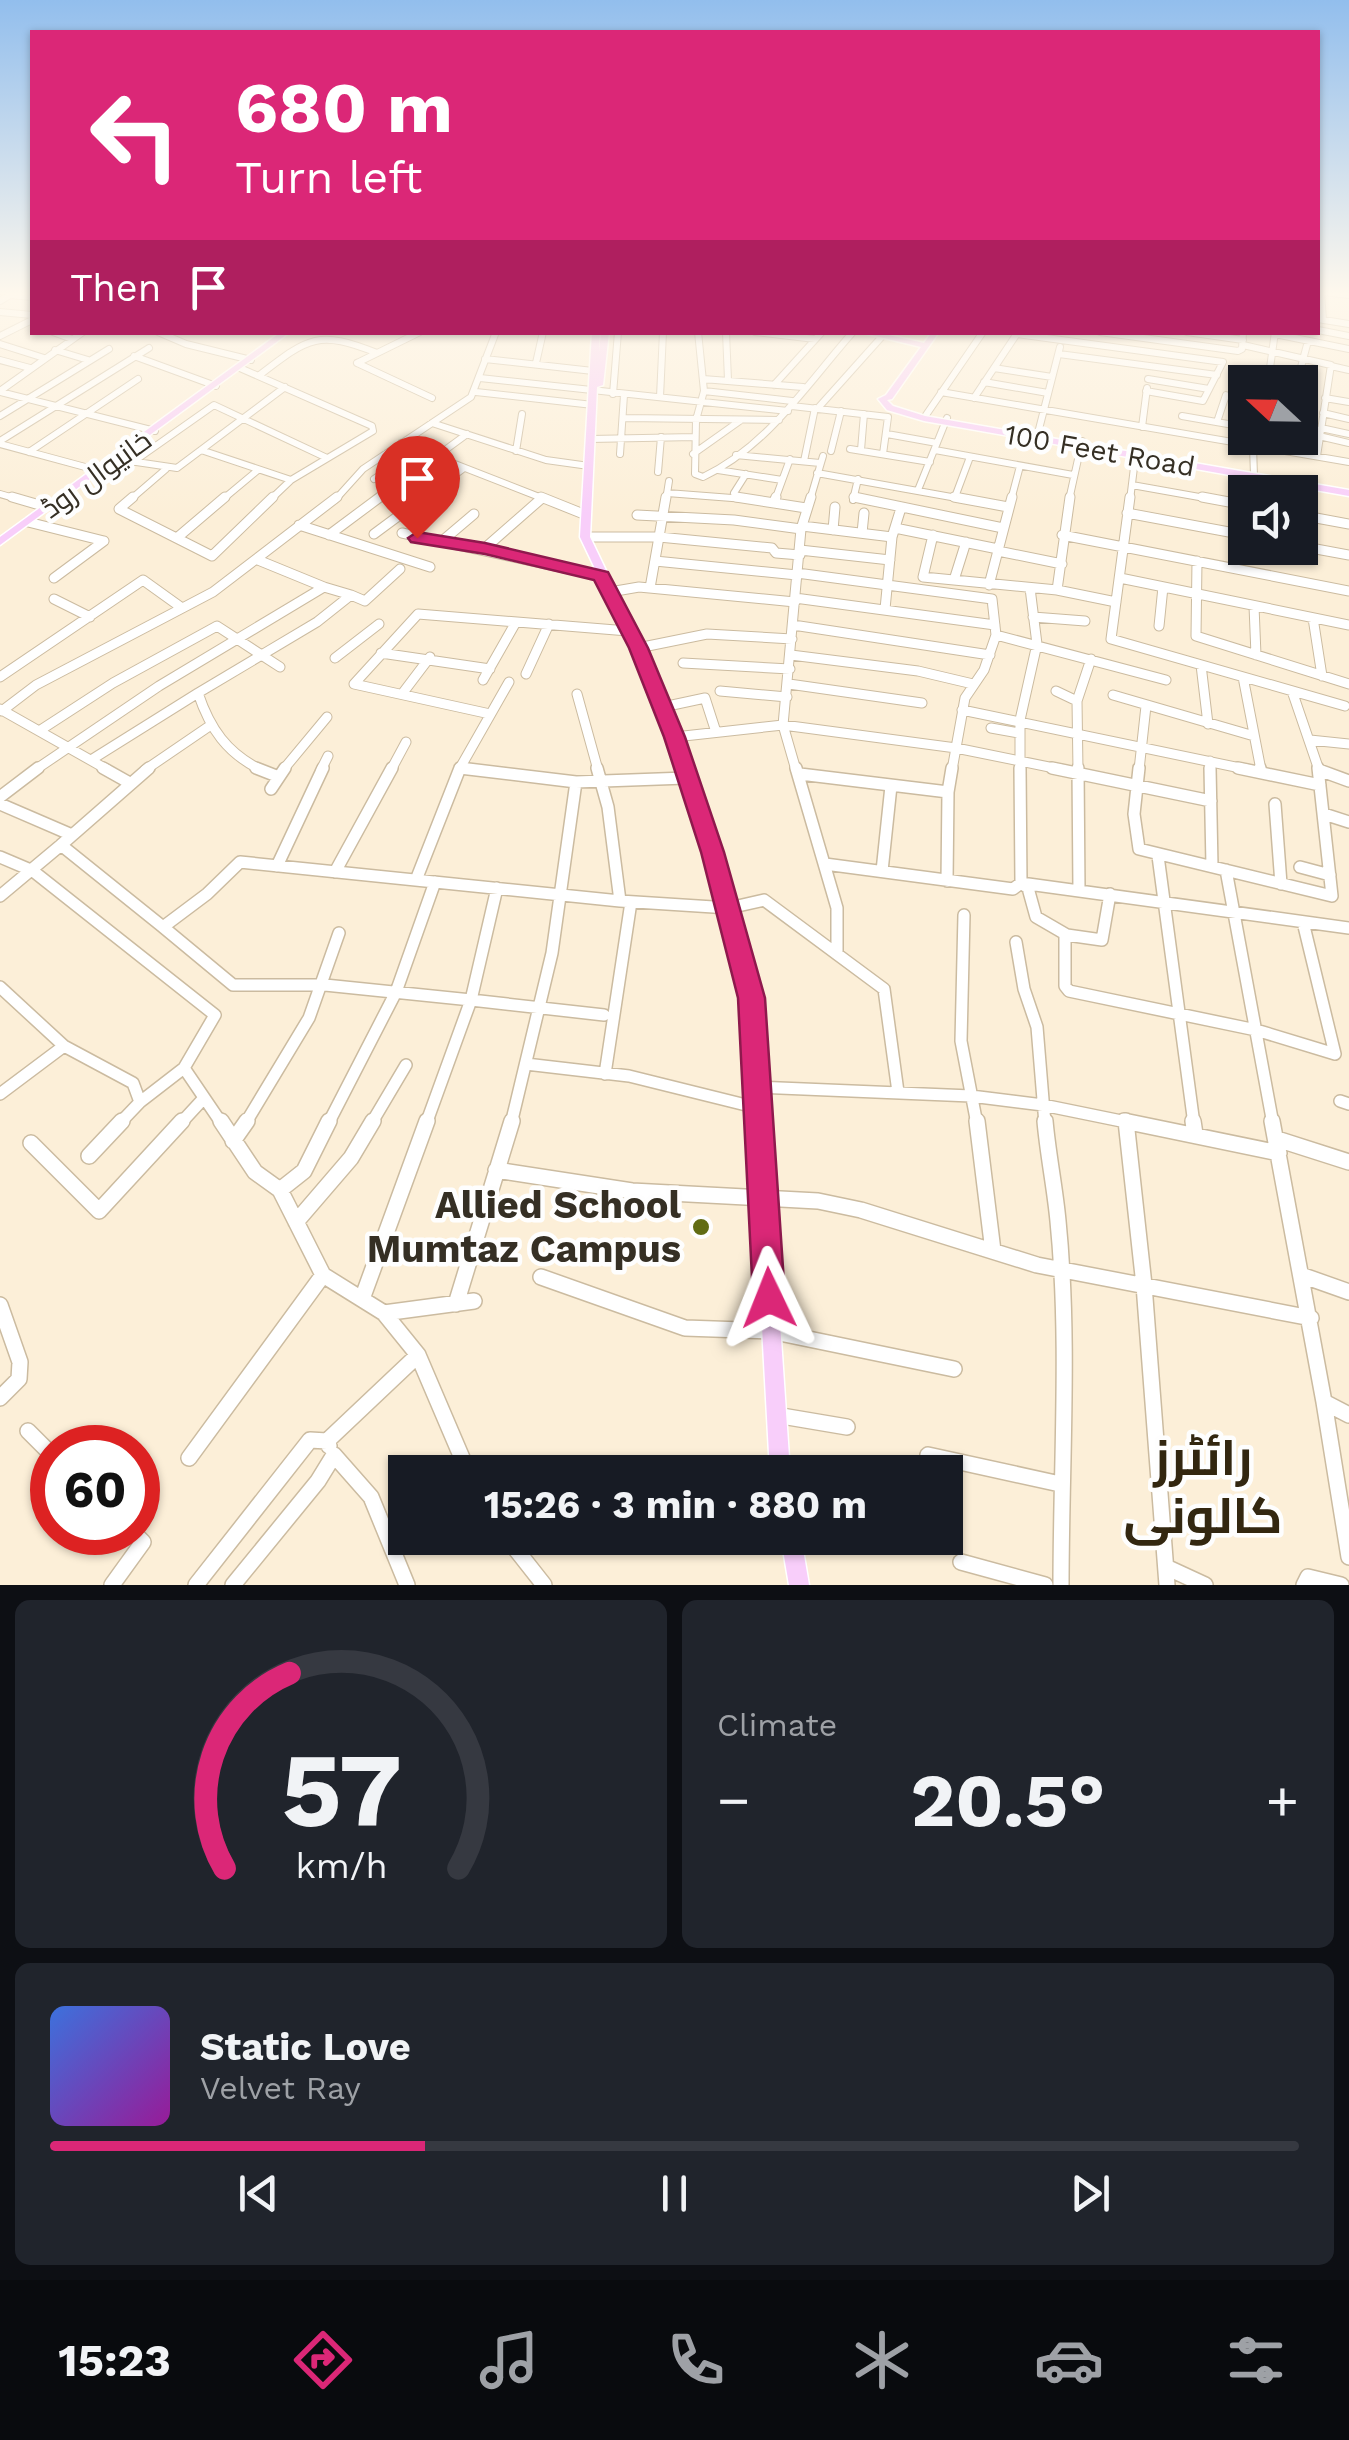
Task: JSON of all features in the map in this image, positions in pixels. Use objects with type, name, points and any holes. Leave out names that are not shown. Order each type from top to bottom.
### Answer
[{"type":"main road","name":"خانیوال روڈ","points":[[0,540],[240,366]]},
{"type":"main road","points":[[594,366],[585,536],[638,648],[674,737],[729,908],[751,998],[766,1198],[778,1455]]},
{"type":"main road","points":[[594,396],[600,383],[600,366]]},
{"type":"main road","name":"100 Feet Road","points":[[908,366],[882,400],[890,408],[1349,490]]},
{"type":"main road","name":"100 Feet Road","points":[[912,414],[1081,444]]},
{"type":"main road","name":"خانیوال روڈ","points":[[0,540],[153,431]]},
{"type":"main road","points":[[794,1555],[800,1585]]},
{"type":"street","points":[[22,366],[30,368]]},
{"type":"street","points":[[0,392],[33,366]]},
{"type":"street","points":[[0,416],[79,366]]},
{"type":"street","points":[[0,442],[118,366]]},
{"type":"street","points":[[161,366],[214,385]]},
{"type":"street","points":[[166,470],[120,509],[212,556],[291,480],[372,430],[372,426],[286,387],[251,366]]},
{"type":"street","points":[[261,374],[272,366]]},
{"type":"street","points":[[361,366],[432,398]]},
{"type":"street","points":[[476,392],[483,366]]},
{"type":"street","points":[[557,366],[593,371]]},
{"type":"street","points":[[613,394],[615,366]]},
{"type":"street","points":[[660,397],[661,366]]},
{"type":"street","points":[[702,366],[704,391],[696,420],[694,454],[695,474],[706,476],[780,420],[823,366]]},
{"type":"street","points":[[727,366],[728,380]]},
{"type":"street","points":[[774,385],[791,366]]},
{"type":"street","points":[[804,461],[816,408],[855,366]]},
{"type":"street","points":[[926,415],[959,366]]},
{"type":"street","points":[[1038,434],[1055,366]]},
{"type":"street","points":[[1142,366],[1217,376]]},
{"type":"street","points":[[1146,392],[1203,401],[1221,366]]},
{"type":"street","points":[[1316,456],[1328,366]]},
{"type":"street","points":[[1142,426],[1149,367]]},
{"type":"street","points":[[974,398],[994,368],[1052,377]]},
{"type":"street","points":[[480,378],[594,396]]},
{"type":"street","points":[[29,452],[138,379]]},
{"type":"street","points":[[703,379],[803,388]]},
{"type":"street","points":[[1148,379],[1209,388]]},
{"type":"street","points":[[984,382],[1048,393]]},
{"type":"street","points":[[116,459],[166,470],[177,468],[286,387]]},
{"type":"street","points":[[704,391],[791,406]]},
{"type":"street","points":[[0,392],[153,431]]},
{"type":"street","points":[[128,782],[1,710],[36,685],[182,608],[258,560],[334,500],[363,469],[476,392],[613,394],[888,417],[883,454]]},
{"type":"street","points":[[941,392],[1228,439]]},
{"type":"street","points":[[620,454],[624,395]]},
{"type":"street","points":[[1217,422],[1226,395]]},
{"type":"street","points":[[1326,398],[1349,402]]},
{"type":"street","points":[[1192,399],[1185,416],[1228,424]]},
{"type":"street","points":[[133,462],[211,406],[245,416],[327,458]]},
{"type":"street","points":[[836,953],[837,908],[783,724],[802,527],[840,411]]},
{"type":"street","points":[[1323,413],[1349,419]]},
{"type":"street","points":[[516,451],[522,414]]},
{"type":"street","points":[[861,450],[864,414]]},
{"type":"street","points":[[625,418],[780,420]]},
{"type":"street","points":[[694,454],[742,420]]},
{"type":"street","points":[[918,490],[946,420]]},
{"type":"street","points":[[432,423],[516,451],[590,466]]},
{"type":"street","points":[[1320,432],[1349,434]]},
{"type":"street","points":[[1320,432],[1349,443]]},
{"type":"street","points":[[329,534],[467,434]]},
{"type":"street","points":[[888,434],[970,456],[1074,475]]},
{"type":"street","points":[[658,472],[660,437]]},
{"type":"street","points":[[590,439],[695,437]]},
{"type":"street","points":[[0,442],[97,470]]},
{"type":"street","points":[[402,444],[586,515]]},
{"type":"street","points":[[1056,590],[1062,564],[1062,536],[1081,444]]},
{"type":"street","points":[[850,449],[930,462]]},
{"type":"street","points":[[201,450],[291,480]]},
{"type":"street","points":[[387,453],[422,466]]},
{"type":"street","points":[[1136,454],[1111,639],[1346,706]]},
{"type":"street","points":[[735,455],[823,461],[858,480],[1008,507]]},
{"type":"street","points":[[1250,455],[1254,474]]},
{"type":"street","points":[[1310,455],[1349,462]]},
{"type":"street","points":[[955,497],[970,456]]},
{"type":"street","points":[[374,479],[404,459]]},
{"type":"street","points":[[774,502],[790,459]]},
{"type":"street","points":[[990,584],[1020,466]]},
{"type":"street","points":[[374,534],[464,468]]},
{"type":"street","points":[[178,537],[258,470]]},
{"type":"street","points":[[718,470],[782,480]]},
{"type":"street","points":[[734,492],[746,474]]},
{"type":"street","points":[[858,480],[853,500],[1003,528]]},
{"type":"street","points":[[650,588],[669,481]]},
{"type":"street","points":[[1132,485],[1228,502]]},
{"type":"street","points":[[0,494],[44,506]]},
{"type":"street","points":[[667,494],[806,508]]},
{"type":"street","points":[[485,548],[542,498]]},
{"type":"street","points":[[833,530],[834,507]]},
{"type":"street","points":[[885,609],[894,533],[901,508]]},
{"type":"street","points":[[1127,513],[1228,532]]},
{"type":"street","points":[[442,542],[474,514]]},
{"type":"street","points":[[862,533],[864,514]]},
{"type":"street","points":[[637,515],[933,535],[1062,564]]},
{"type":"street","points":[[1318,518],[1349,524]]},
{"type":"street","points":[[28,522],[104,541],[54,578]]},
{"type":"street","points":[[299,526],[430,567]]},
{"type":"street","points":[[402,533],[601,576]]},
{"type":"street","points":[[933,535],[923,577],[1056,590],[1116,602]]},
{"type":"street","points":[[585,536],[732,542],[772,548],[776,554],[800,552],[890,560]]},
{"type":"street","points":[[1062,536],[1349,590]]},
{"type":"street","points":[[954,580],[966,542]]},
{"type":"street","points":[[1318,549],[1349,555]]},
{"type":"street","points":[[258,560],[365,601],[400,569]]},
{"type":"street","points":[[655,561],[888,584],[992,599],[996,630],[990,655],[962,710],[948,792],[947,881]]},
{"type":"street","points":[[1197,561],[1196,636],[1349,684]]},
{"type":"street","points":[[1120,578],[1349,626]]},
{"type":"street","points":[[0,677],[143,580],[182,608]]},
{"type":"street","points":[[72,835],[0,801],[65,745],[324,587]]},
{"type":"street","points":[[1158,626],[1163,587]]},
{"type":"street","points":[[610,592],[650,588],[885,609],[996,630],[1166,680]]},
{"type":"street","points":[[1030,588],[1037,644],[1019,733],[1021,882],[1028,888],[1036,918],[1065,934],[1102,940],[1110,894]]},
{"type":"street","points":[[91,760],[318,622],[351,595]]},
{"type":"street","points":[[54,598],[90,617]]},
{"type":"street","points":[[1254,606],[1256,655]]},
{"type":"street","points":[[490,714],[354,684],[418,614],[628,630]]},
{"type":"street","points":[[1033,616],[1085,621]]},
{"type":"street","points":[[1313,618],[1322,676]]},
{"type":"street","points":[[484,680],[516,622]]},
{"type":"street","points":[[335,658],[379,624]]},
{"type":"street","points":[[526,674],[549,624]]},
{"type":"street","points":[[38,731],[217,626],[280,667]]},
{"type":"street","points":[[793,626],[990,655]]},
{"type":"street","points":[[638,648],[707,634],[792,639]]},
{"type":"street","points":[[356,641],[380,653],[430,657],[490,669]]},
{"type":"street","points":[[791,654],[918,671],[973,684]]},
{"type":"street","points":[[402,694],[430,657]]},
{"type":"street","points":[[1079,891],[1077,701],[1091,660]]},
{"type":"street","points":[[683,662],[790,669]]},
{"type":"street","points":[[1202,666],[1208,724]]},
{"type":"street","points":[[1242,678],[1261,772]]},
{"type":"street","points":[[416,880],[460,768],[509,682]]},
{"type":"street","points":[[789,684],[922,703]]},
{"type":"street","points":[[1146,706],[1138,745],[1134,814],[1139,849],[1332,896],[1319,770],[1292,690]]},
{"type":"street","points":[[720,691],[787,697]]},
{"type":"street","points":[[198,692],[208,726],[234,755],[256,770],[279,777]]},
{"type":"street","points":[[1056,692],[1077,701]]},
{"type":"street","points":[[576,694],[602,781],[626,902],[605,1074]]},
{"type":"street","points":[[1113,695],[1254,736]]},
{"type":"street","points":[[662,707],[705,698],[716,732]]},
{"type":"street","points":[[962,710],[1078,731],[1320,785]]},
{"type":"street","points":[[271,789],[327,717]]},
{"type":"street","points":[[674,737],[783,724],[956,748],[1211,801]]},
{"type":"street","points":[[0,896],[128,782],[208,726]]},
{"type":"street","points":[[991,728],[1019,733]]},
{"type":"street","points":[[1310,740],[1349,744]]},
{"type":"street","points":[[335,872],[406,742]]},
{"type":"street","points":[[277,866],[328,756]]},
{"type":"street","points":[[1210,761],[1219,868],[1232,912],[1311,1318],[1349,1557]]},
{"type":"street","points":[[460,768],[576,782],[686,778]]},
{"type":"street","points":[[1319,770],[1349,780]]},
{"type":"street","points":[[800,774],[948,792]]},
{"type":"street","points":[[456,1304],[540,1008],[564,896],[576,782]]},
{"type":"street","points":[[882,871],[891,786]]},
{"type":"street","points":[[1275,804],[1281,884]]},
{"type":"street","points":[[1324,814],[1349,822]]},
{"type":"street","points":[[61,845],[232,985],[326,985],[604,1015]]},
{"type":"street","points":[[1158,856],[1195,1134]]},
{"type":"street","points":[[0,857],[32,871],[216,1016],[184,1068],[140,1102],[89,1156]]},
{"type":"street","points":[[164,927],[208,894],[235,863],[626,902],[729,908],[758,900],[769,902],[886,994],[898,1092]]},
{"type":"street","points":[[825,864],[1013,889],[1021,882]]},
{"type":"street","points":[[1300,867],[1330,874]]},
{"type":"street","points":[[280,1190],[304,1171],[396,992],[435,882]]},
{"type":"street","points":[[1021,882],[1349,928]]},
{"type":"street","points":[[362,1299],[471,1000],[497,888]]},
{"type":"street","points":[[964,916],[961,1041],[985,1163],[993,1252]]},
{"type":"street","points":[[1065,934],[1066,990],[1256,1030],[1335,1054],[1304,922]]},
{"type":"street","points":[[234,1141],[294,1055],[326,985],[339,932]]},
{"type":"street","points":[[1016,942],[1024,988],[1037,1027],[1051,1188],[1058,1218],[1062,1585]]},
{"type":"street","points":[[0,986],[64,1046],[133,1083],[140,1102]]},
{"type":"street","points":[[0,1094],[64,1046]]},
{"type":"street","points":[[296,1222],[351,1158],[406,1064]]},
{"type":"street","points":[[526,1064],[605,1074],[758,1108]]},
{"type":"street","points":[[184,1068],[255,1172],[280,1190],[323,1275],[337,1290],[384,1313],[418,1355],[461,1455]]},
{"type":"street","points":[[758,1087],[972,1096],[1043,1105],[1349,1162]]},
{"type":"street","points":[[31,1143],[99,1211],[204,1098]]},
{"type":"street","points":[[1126,1120],[1144,1286],[1167,1576],[1205,1585]]},
{"type":"street","points":[[496,1170],[632,1191],[818,1202],[861,1210],[993,1252],[1058,1268],[1311,1318]]},
{"type":"street","points":[[190,1458],[323,1275]]},
{"type":"street","points":[[1301,1275],[1349,1292]]},
{"type":"street","points":[[541,1277],[685,1328],[770,1331],[954,1368]]},
{"type":"street","points":[[384,1313],[474,1301]]},
{"type":"street","points":[[0,1305],[20,1362],[20,1379],[0,1398]]},
{"type":"street","points":[[233,1585],[318,1481],[330,1448],[418,1355]]},
{"type":"street","points":[[1324,1402],[1349,1416]]},
{"type":"street","points":[[775,1414],[846,1427]]},
{"type":"street","points":[[196,1585],[310,1440],[330,1448],[356,1471],[386,1523],[407,1585]]},
{"type":"street","points":[[963,1463],[1060,1484]]},
{"type":"street","points":[[112,1585],[134,1555]]},
{"type":"street","points":[[520,1555],[544,1585]]},
{"type":"street","points":[[961,1562],[1045,1585]]},
{"type":"street","points":[[1304,1585],[1308,1576],[1341,1585]]},
{"type":"place","name":"Allied School Mumtaz Campus","points":[[701,1227]]},
{"type":"district","name":"رائٹرز کالونی","points":[[1203,1486]]},
{"type":"route","points":[[417,538],[485,548],[601,576],[638,648],[674,737],[712,852],[751,998],[769,1298]]}]
